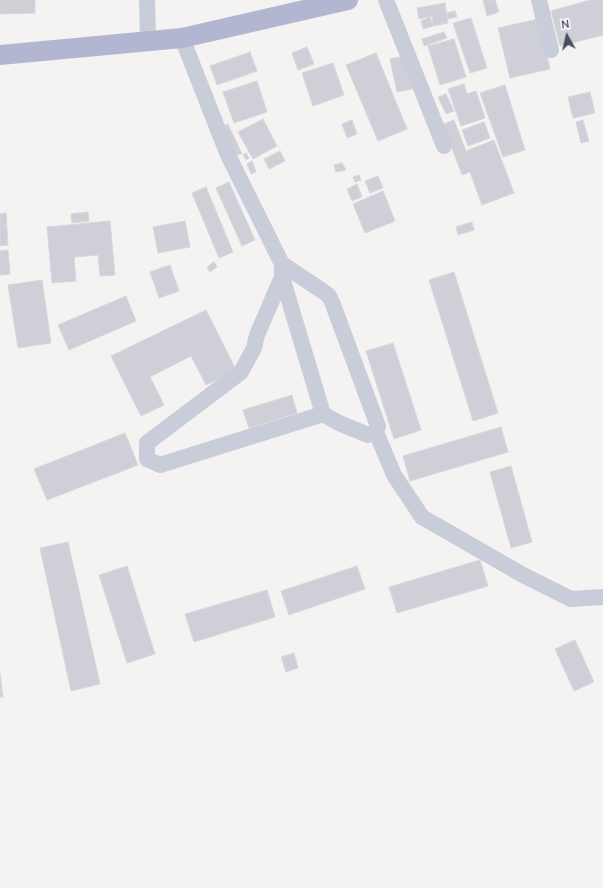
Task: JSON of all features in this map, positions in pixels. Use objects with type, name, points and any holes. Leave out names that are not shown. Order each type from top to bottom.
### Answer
[{"type":"main road","points":[[0,55],[182,38],[287,7],[348,0]]},
{"type":"street","points":[[147,0],[148,41]]},
{"type":"street","points":[[386,0],[444,146]]},
{"type":"street","points":[[539,0],[551,50]]},
{"type":"street","points":[[182,38],[228,154],[282,270],[323,414],[339,423],[368,435],[376,432]]},
{"type":"street","points":[[282,270],[257,335],[254,348],[241,372],[147,443],[147,459],[160,465],[323,414]]},
{"type":"street","points":[[282,270],[329,296],[378,426],[376,432],[394,475],[422,517],[523,575],[571,599],[603,597]]},
{"type":"building","points":[[0,0],[35,0],[35,13],[0,14]]},
{"type":"building","points":[[483,0],[495,0],[499,12],[487,16]]},
{"type":"building","points":[[590,0],[603,0],[603,35],[560,46],[551,11]]},
{"type":"building","points":[[445,3],[448,23],[433,26],[432,16],[419,19],[417,8]]},
{"type":"building","points":[[455,11],[457,17],[448,19],[447,13]]},
{"type":"building","points":[[430,17],[433,26],[423,29],[421,21]]},
{"type":"building","points":[[471,18],[487,68],[470,73],[453,23]]},
{"type":"building","points":[[538,19],[550,69],[510,78],[498,28]]},
{"type":"building","points":[[444,32],[447,38],[424,46],[422,39]]},
{"type":"building","points":[[454,39],[466,77],[440,85],[428,46]]},
{"type":"building","points":[[307,47],[314,64],[298,70],[292,53]]},
{"type":"building","points":[[250,52],[257,71],[217,85],[210,66]]},
{"type":"building","points":[[376,53],[407,129],[378,141],[346,65]]},
{"type":"building","points":[[405,56],[412,89],[397,92],[390,59]]},
{"type":"building","points":[[333,63],[344,95],[313,106],[302,73]]},
{"type":"building","points":[[257,81],[267,112],[234,123],[223,92]]},
{"type":"building","points":[[464,84],[467,94],[476,91],[485,118],[461,126],[448,89]]},
{"type":"building","points":[[505,85],[525,150],[503,157],[480,93]]},
{"type":"building","points":[[590,92],[595,113],[573,118],[568,97]]},
{"type":"building","points":[[446,94],[454,111],[446,114],[438,97]]},
{"type":"building","points":[[263,119],[277,146],[253,159],[238,132]]},
{"type":"building","points":[[352,120],[357,134],[347,138],[342,124]]},
{"type":"building","points":[[454,120],[466,151],[494,140],[514,193],[482,205],[470,172],[462,175],[443,124]]},
{"type":"building","points":[[583,120],[589,141],[581,143],[576,122]]},
{"type":"building","points":[[484,122],[490,138],[468,146],[462,130]]},
{"type":"building","points":[[228,124],[242,154],[235,155],[222,127]]},
{"type":"building","points":[[280,151],[285,161],[269,169],[264,159]]},
{"type":"building","points":[[246,153],[249,158],[246,160],[243,155]]},
{"type":"building","points":[[252,161],[256,172],[251,174],[247,164]]},
{"type":"building","points":[[342,163],[346,170],[336,172],[334,165]]},
{"type":"building","points":[[359,175],[361,180],[355,182],[353,177]]},
{"type":"building","points":[[378,176],[383,188],[370,193],[365,181]]},
{"type":"building","points":[[229,182],[255,240],[242,246],[216,188]]},
{"type":"building","points":[[357,184],[362,197],[352,201],[347,189]]},
{"type":"building","points":[[206,187],[233,252],[219,258],[192,193]]},
{"type":"building","points":[[383,191],[395,221],[365,233],[353,204]]},
{"type":"building","points":[[88,212],[89,221],[72,223],[71,214]]},
{"type":"building","points":[[6,213],[8,245],[0,246],[0,214]]},
{"type":"building","points":[[110,221],[115,275],[100,276],[98,255],[74,257],[76,281],[52,283],[47,227]]},
{"type":"building","points":[[185,221],[190,247],[158,253],[153,227]]},
{"type":"building","points":[[472,222],[474,230],[458,235],[456,227]]},
{"type":"building","points":[[8,250],[10,274],[0,275],[0,251]]},
{"type":"building","points":[[214,262],[217,267],[210,272],[207,267]]},
{"type":"building","points":[[170,265],[179,291],[159,298],[150,272]]},
{"type":"building","points":[[454,272],[498,413],[473,421],[429,280]]},
{"type":"building","points":[[42,280],[51,343],[18,348],[8,285]]},
{"type":"building","points":[[126,296],[136,321],[69,350],[58,325]]},
{"type":"building","points":[[206,310],[236,370],[206,385],[191,356],[150,377],[164,405],[141,416],[111,356]]},
{"type":"building","points":[[393,343],[421,430],[394,439],[366,351]]},
{"type":"building","points":[[292,395],[297,413],[249,428],[243,410]]},
{"type":"building","points":[[501,427],[508,452],[410,481],[403,456]]},
{"type":"building","points":[[125,433],[138,465],[47,500],[34,469]]},
{"type":"building","points":[[511,466],[532,542],[511,548],[490,472]]},
{"type":"building","points":[[68,542],[100,684],[71,691],[40,548]]},
{"type":"building","points":[[480,560],[488,586],[397,613],[389,587]]},
{"type":"building","points":[[127,566],[155,654],[127,663],[99,575]]},
{"type":"building","points":[[357,566],[365,589],[289,615],[281,591]]},
{"type":"building","points":[[267,590],[275,617],[194,642],[185,614]]},
{"type":"building","points":[[575,640],[594,682],[574,691],[555,649]]},
{"type":"building","points":[[294,653],[298,668],[286,672],[281,657]]},
{"type":"building","points":[[0,674],[3,697],[0,697]]}]
